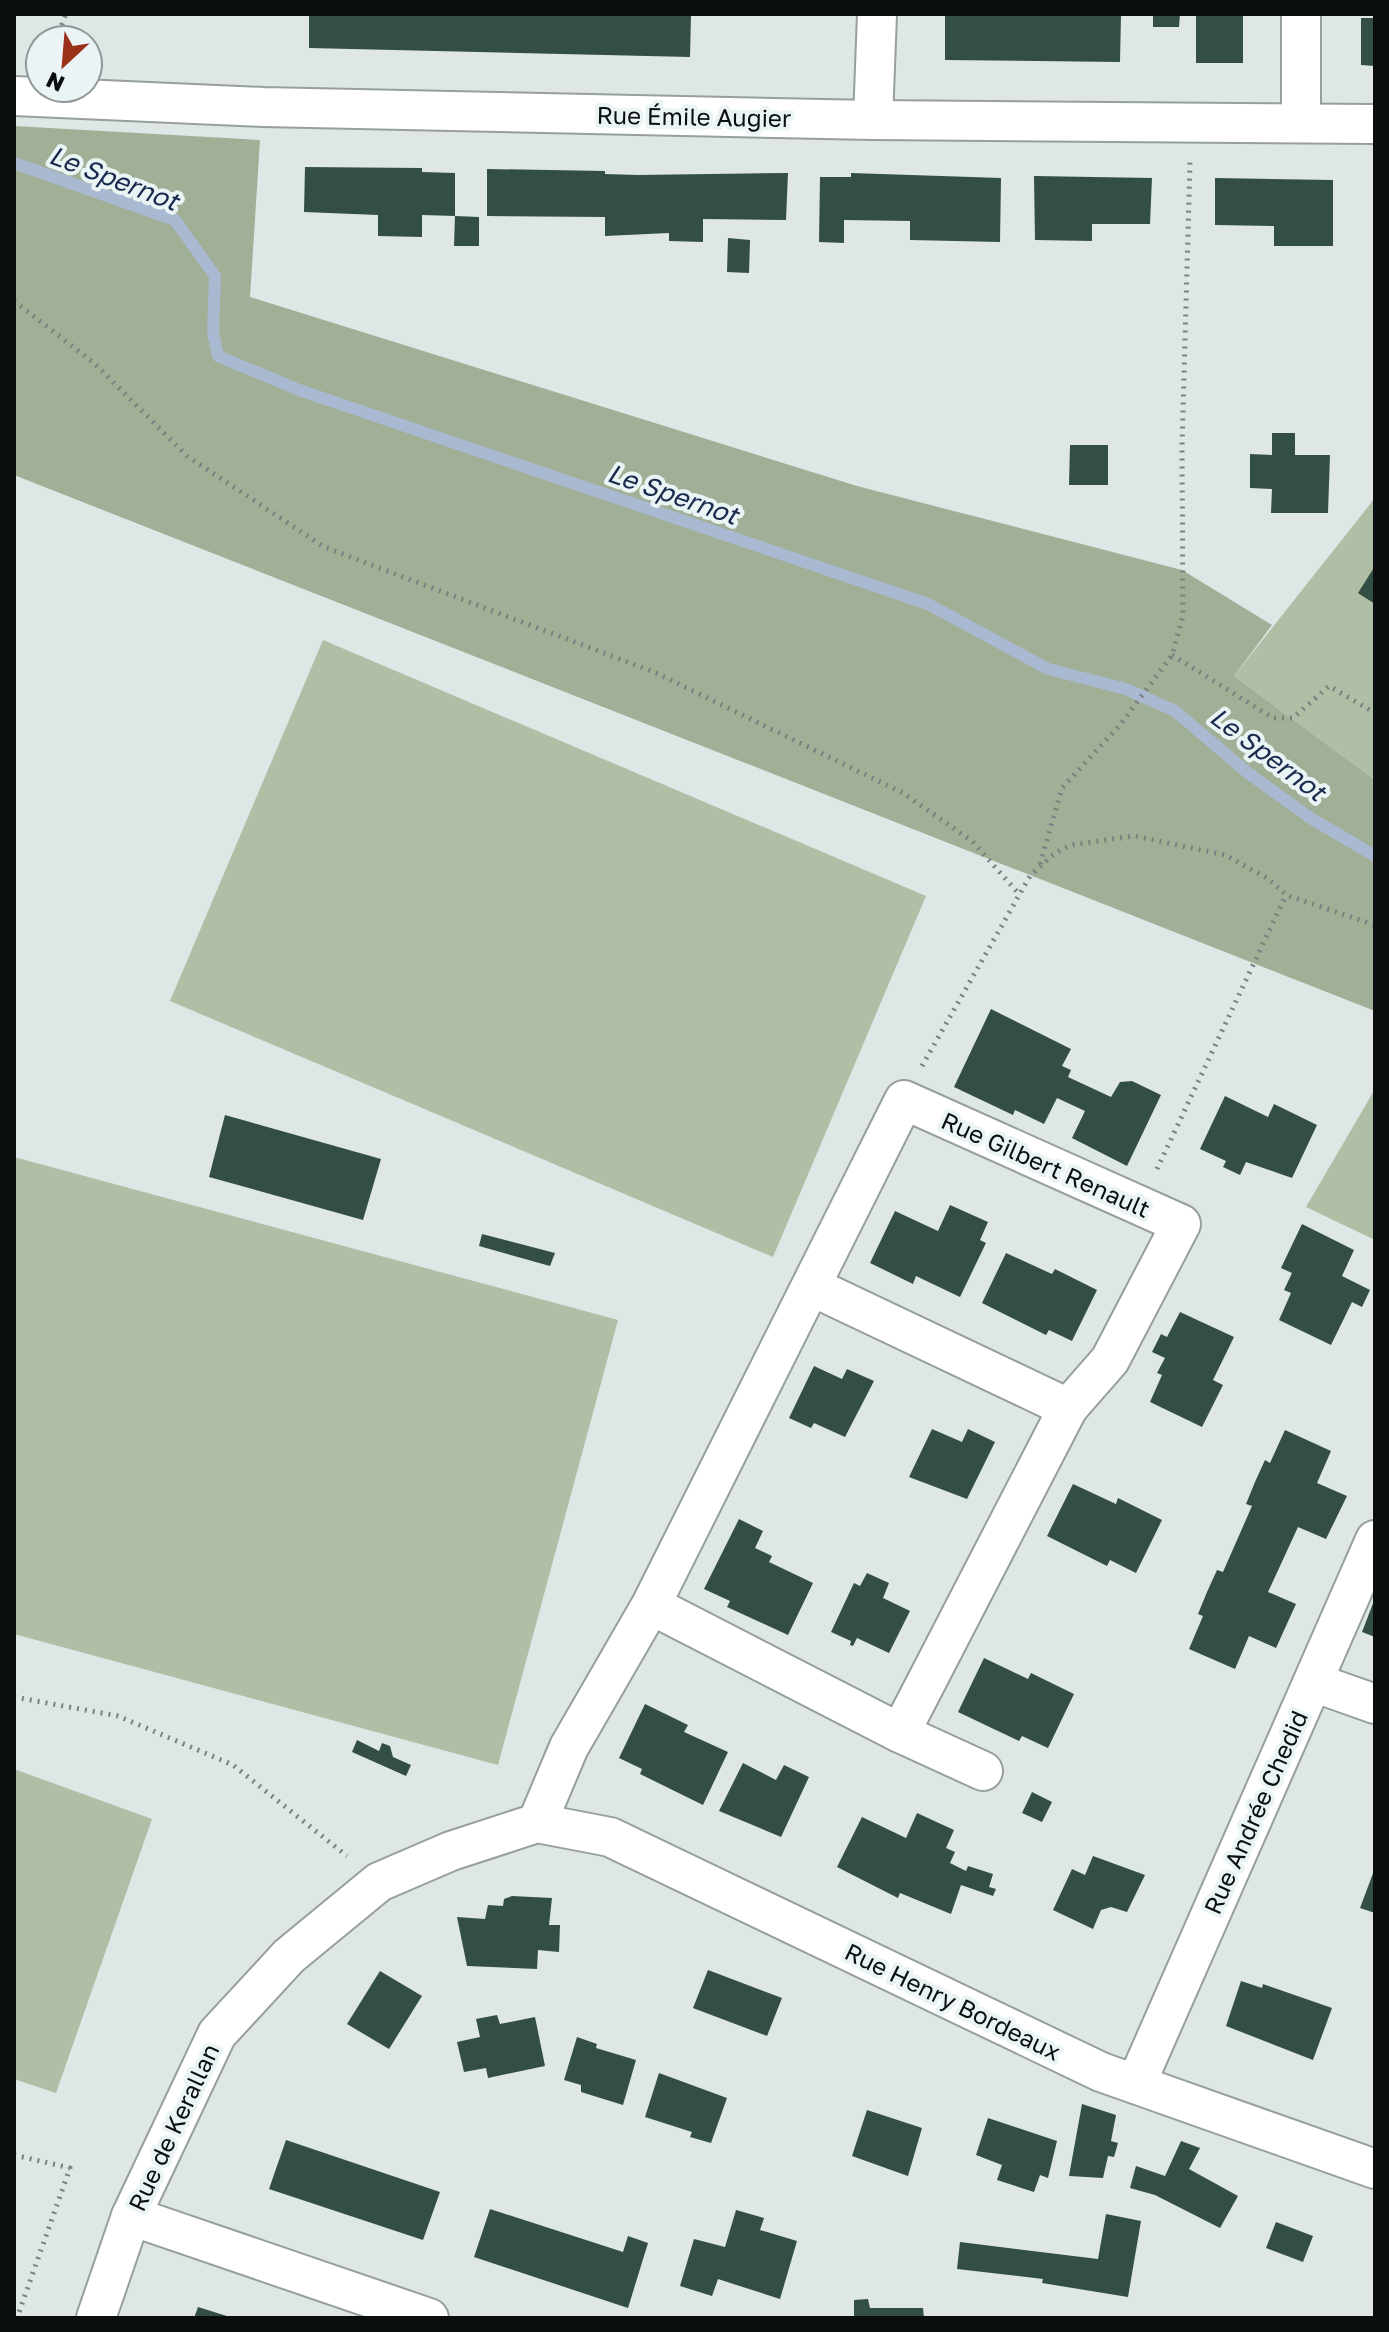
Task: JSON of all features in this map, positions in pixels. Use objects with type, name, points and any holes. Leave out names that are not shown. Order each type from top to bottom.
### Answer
[{"type":"street","points":[[873,120],[877,14]]},
{"type":"street","points":[[1301,14],[1301,122]]},
{"type":"street","name":"Rue Émile Augier","points":[[14,96],[263,107],[873,120],[1375,124]]},
{"type":"street","points":[[537,1823],[569,1747],[651,1605],[813,1287],[904,1100]]},
{"type":"street","name":"Rue Gilbert Renault","points":[[900,1733],[1068,1408],[1110,1360],[1181,1224],[904,1100]]},
{"type":"street","points":[[813,1287],[1068,1408]]},
{"type":"street","name":"Rue Andrée Chedid","points":[[1136,2084],[1375,1540]]},
{"type":"street","points":[[651,1605],[900,1733],[983,1771]]},
{"type":"street","points":[[1313,1682],[1375,1704]]},
{"type":"street","name":"Rue de Kerallan","points":[[96,2318],[131,2216],[217,2034],[289,1956],[379,1882],[451,1851],[537,1823]]},
{"type":"street","name":"Rue Henry Bordeaux","points":[[537,1823],[610,1837],[1101,2072],[1375,2169]]},
{"type":"street","points":[[131,2216],[429,2318]]},
{"type":"path","points":[[904,1100],[1019,894],[1040,864],[1062,788],[1120,725],[1172,655],[1183,616],[1182,447],[1191,121]]},
{"type":"path","points":[[14,301],[94,363],[187,456],[324,547],[654,672],[889,787],[972,841],[1019,894]]},
{"type":"path","points":[[1172,655],[1273,718],[1293,718],[1329,686],[1375,713]]},
{"type":"path","points":[[1040,864],[1071,845],[1134,836],[1225,855],[1269,879],[1286,895],[1375,925]]},
{"type":"path","points":[[1140,1204],[1286,895]]},
{"type":"path","points":[[14,1697],[118,1716],[233,1765],[379,1882]]},
{"type":"path","points":[[14,2155],[70,2168],[17,2318]]},
{"type":"green space","points":[[14,126],[260,140],[250,297],[857,486],[1182,570],[1272,625],[1234,676],[1375,780],[1375,1011],[14,475]]},
{"type":"green space","points":[[1375,498],[1375,780],[1234,676]]},
{"type":"green space","points":[[323,640],[926,896],[773,1257],[170,1001]]},
{"type":"green space","points":[[1375,1089],[1375,1240],[1306,1207]]},
{"type":"green space","points":[[14,1157],[618,1320],[498,1765],[14,1634]]},
{"type":"green space","points":[[14,1769],[152,1819],[56,2093],[14,2079]]},
{"type":"building","points":[[309,14],[691,14],[690,57],[309,48]]},
{"type":"building","points":[[945,14],[1121,15],[1120,62],[945,60]]},
{"type":"building","points":[[1153,14],[1180,14],[1179,27],[1153,27]]},
{"type":"building","points":[[1196,14],[1243,14],[1243,63],[1196,63]]},
{"type":"building","points":[[1361,18],[1375,18],[1375,66],[1361,65]]},
{"type":"building","points":[[305,167],[422,168],[422,172],[455,173],[455,216],[422,215],[422,237],[378,236],[378,215],[304,212]]},
{"type":"building","points":[[487,169],[605,171],[605,174],[638,175],[788,173],[786,220],[703,219],[703,242],[669,241],[669,233],[605,236],[605,217],[487,216]]},
{"type":"building","points":[[851,173],[1001,178],[1000,242],[910,240],[910,221],[844,220],[844,243],[819,242],[820,177],[851,177]]},
{"type":"building","points":[[1034,176],[1152,178],[1150,224],[1092,224],[1092,241],[1035,240]]},
{"type":"building","points":[[1215,178],[1333,180],[1333,246],[1274,246],[1274,226],[1215,225]]},
{"type":"building","points":[[455,216],[479,217],[479,246],[454,246]]},
{"type":"building","points":[[728,238],[750,240],[749,273],[727,272]]},
{"type":"building","points":[[1272,433],[1295,433],[1295,455],[1330,455],[1328,513],[1271,513],[1272,489],[1250,488],[1250,454],[1272,455]]},
{"type":"building","points":[[1070,445],[1108,445],[1108,485],[1069,485]]},
{"type":"building","points":[[1375,566],[1375,604],[1358,593]]},
{"type":"building","points":[[991,1009],[1071,1049],[1062,1066],[1071,1070],[1068,1077],[1111,1097],[1120,1082],[1132,1081],[1161,1095],[1127,1166],[1072,1138],[1085,1111],[1057,1098],[1044,1124],[1015,1110],[1013,1115],[954,1087]]},
{"type":"building","points":[[1225,1096],[1268,1117],[1274,1104],[1317,1125],[1292,1178],[1246,1162],[1240,1175],[1223,1167],[1226,1161],[1200,1149]]},
{"type":"building","points":[[225,1115],[381,1159],[363,1220],[209,1177]]},
{"type":"building","points":[[950,1205],[988,1222],[980,1240],[986,1243],[960,1297],[916,1276],[913,1284],[870,1263],[895,1211],[938,1231]]},
{"type":"building","points":[[1302,1224],[1354,1250],[1342,1276],[1370,1290],[1362,1307],[1352,1302],[1331,1345],[1279,1320],[1291,1293],[1284,1290],[1292,1273],[1281,1268]]},
{"type":"building","points":[[482,1234],[555,1253],[550,1266],[479,1246]]},
{"type":"building","points":[[1006,1253],[1052,1274],[1055,1269],[1097,1290],[1072,1341],[1049,1330],[1046,1335],[982,1303]]},
{"type":"building","points":[[1180,1312],[1234,1337],[1213,1380],[1223,1385],[1202,1427],[1150,1402],[1162,1375],[1157,1373],[1165,1358],[1152,1352],[1161,1334],[1167,1337]]},
{"type":"building","points":[[814,1366],[842,1379],[847,1369],[874,1381],[845,1437],[814,1423],[811,1428],[789,1418]]},
{"type":"building","points":[[932,1429],[962,1442],[968,1429],[995,1442],[967,1499],[909,1477]]},
{"type":"building","points":[[1285,1430],[1331,1451],[1317,1483],[1347,1496],[1326,1539],[1298,1527],[1268,1592],[1296,1604],[1276,1648],[1249,1636],[1235,1669],[1189,1649],[1203,1616],[1198,1614],[1207,1592],[1217,1570],[1223,1572],[1252,1506],[1246,1504],[1255,1482],[1265,1460],[1270,1463]]},
{"type":"building","points":[[1073,1484],[1116,1504],[1118,1498],[1162,1520],[1136,1573],[1110,1560],[1107,1566],[1047,1536]]},
{"type":"building","points":[[739,1519],[763,1531],[755,1548],[772,1556],[769,1562],[813,1583],[788,1635],[727,1607],[730,1601],[704,1589]]},
{"type":"building","points":[[867,1573],[889,1583],[883,1598],[910,1611],[889,1653],[857,1638],[853,1646],[850,1645],[851,1641],[831,1632],[854,1583],[860,1586]]},
{"type":"building","points":[[1375,1598],[1375,1637],[1362,1632]]},
{"type":"building","points":[[984,1658],[1028,1679],[1031,1673],[1074,1694],[1048,1748],[1022,1736],[1019,1741],[958,1712]]},
{"type":"building","points":[[645,1704],[688,1725],[684,1732],[728,1752],[703,1805],[640,1774],[642,1769],[619,1758]]},
{"type":"building","points":[[357,1740],[379,1751],[382,1743],[390,1746],[393,1757],[411,1765],[406,1776],[352,1752]]},
{"type":"building","points":[[743,1763],[776,1780],[784,1765],[809,1777],[781,1837],[719,1811]]},
{"type":"building","points":[[1032,1792],[1052,1802],[1042,1822],[1022,1813]]},
{"type":"building","points":[[917,1813],[954,1830],[946,1848],[955,1852],[950,1863],[966,1871],[968,1866],[993,1874],[989,1887],[996,1889],[993,1896],[961,1885],[951,1914],[900,1893],[898,1898],[837,1867],[862,1817],[906,1838]]},
{"type":"building","points":[[1093,1856],[1145,1875],[1127,1912],[1111,1907],[1101,1910],[1093,1929],[1053,1910],[1072,1869],[1085,1875]]},
{"type":"building","points":[[1375,1868],[1375,1913],[1360,1908]]},
{"type":"building","points":[[512,1896],[552,1898],[549,1925],[560,1925],[559,1952],[538,1950],[537,1969],[467,1966],[457,1917],[485,1919],[488,1905],[503,1906],[504,1899]]},
{"type":"building","points":[[708,1970],[782,1998],[767,2036],[693,2008]]},
{"type":"building","points":[[380,1971],[422,1996],[389,2049],[347,2024]]},
{"type":"building","points":[[1241,1981],[1262,1988],[1263,1984],[1332,2008],[1313,2060],[1226,2026]]},
{"type":"building","points":[[497,2015],[500,2024],[535,2017],[545,2066],[488,2078],[486,2068],[464,2072],[457,2042],[480,2037],[476,2019]]},
{"type":"building","points":[[577,2037],[597,2044],[596,2048],[636,2060],[623,2105],[581,2092],[581,2085],[564,2080]]},
{"type":"building","points":[[659,2073],[727,2098],[711,2143],[690,2137],[692,2132],[645,2117]]},
{"type":"building","points":[[1082,2104],[1116,2115],[1111,2141],[1118,2143],[1114,2157],[1108,2156],[1103,2178],[1069,2176]]},
{"type":"building","points":[[867,2110],[922,2128],[908,2176],[852,2156]]},
{"type":"building","points":[[988,2118],[1057,2141],[1048,2178],[1040,2175],[1034,2192],[997,2180],[1002,2165],[976,2155]]},
{"type":"building","points":[[286,2140],[440,2192],[423,2240],[269,2189]]},
{"type":"building","points":[[1181,2141],[1200,2148],[1189,2169],[1238,2196],[1220,2228],[1155,2195],[1130,2188],[1136,2166],[1165,2176]]},
{"type":"building","points":[[490,2209],[623,2252],[628,2236],[648,2243],[628,2308],[474,2257]]},
{"type":"building","points":[[736,2210],[764,2218],[760,2230],[797,2241],[780,2299],[718,2279],[712,2296],[680,2286],[694,2239],[725,2247]]},
{"type":"building","points":[[1106,2214],[1141,2221],[1128,2297],[1042,2283],[1043,2279],[957,2269],[960,2242],[1098,2259]]},
{"type":"building","points":[[1276,2222],[1313,2236],[1303,2262],[1266,2248]]},
{"type":"building","points":[[868,2299],[870,2308],[923,2308],[924,2318],[854,2318],[854,2300]]},
{"type":"building","points":[[198,2307],[230,2317],[230,2318],[194,2318]]},
{"type":"waterway","name":"Le Spernot","points":[[14,163],[175,220],[215,276],[213,332],[218,356],[299,390],[928,604],[1048,669],[1126,689],[1175,711],[1248,773],[1312,819],[1375,856]]}]
